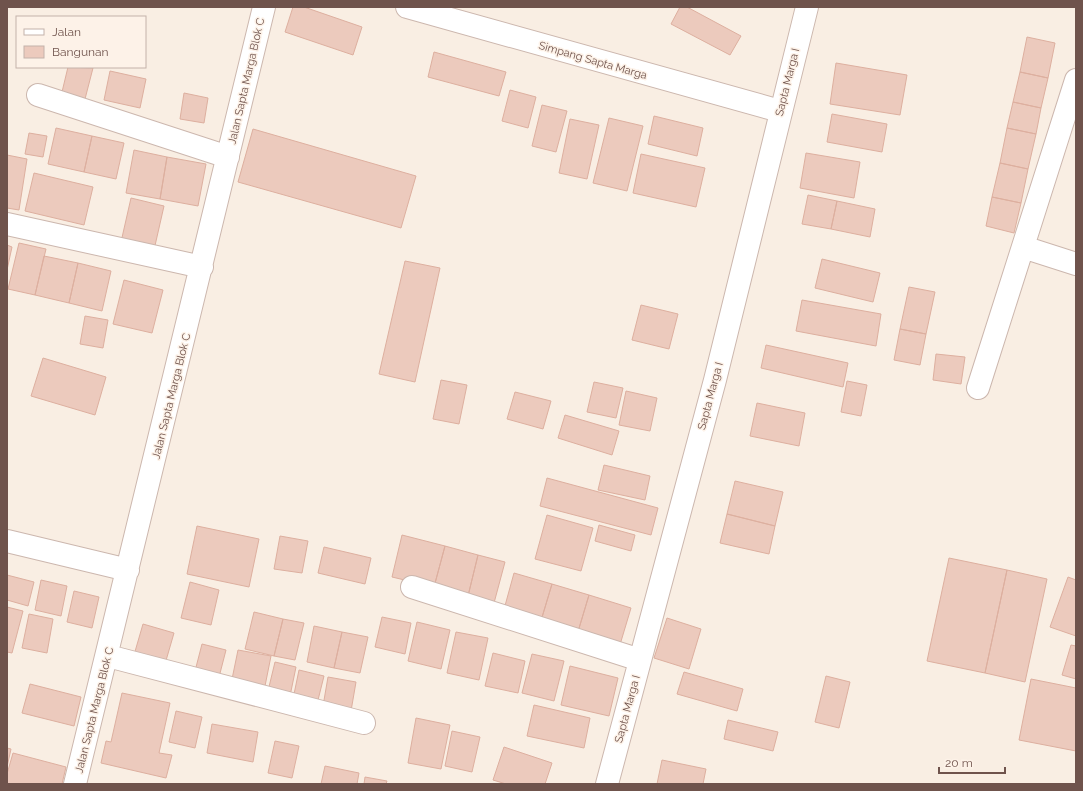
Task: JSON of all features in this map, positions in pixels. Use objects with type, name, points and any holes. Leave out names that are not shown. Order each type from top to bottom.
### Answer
[{"type":"street","name":"Jalan Sapta Marga Blok C","points":[[75,784],[108,656],[264,7]]},
{"type":"street","name":"Simpang Sapta Marga","points":[[407,7],[780,111]]},
{"type":"street","name":"Sapta Marga I","points":[[607,784],[715,380],[780,111],[807,7]]},
{"type":"street","points":[[978,388],[1023,247],[1072,110],[1076,80]]},
{"type":"street","points":[[38,95],[228,157]]},
{"type":"street","points":[[7,224],[202,267]]},
{"type":"street","points":[[1023,247],[1076,264]]},
{"type":"street","points":[[7,541],[128,570]]},
{"type":"street","points":[[412,587],[640,660]]},
{"type":"street","points":[[108,656],[364,723]]},
{"type":"building","points":[[293,7],[304,7],[362,27],[353,55],[285,32]]},
{"type":"building","points":[[680,7],[687,7],[741,36],[730,55],[671,24]]},
{"type":"building","points":[[1027,37],[1055,43],[1048,78],[1020,72]]},
{"type":"building","points":[[434,52],[506,72],[499,96],[428,77]]},
{"type":"building","points":[[836,63],[907,75],[900,115],[830,104]]},
{"type":"building","points":[[68,68],[93,68],[85,99],[62,92]]},
{"type":"building","points":[[110,71],[146,79],[140,108],[104,100]]},
{"type":"building","points":[[1020,72],[1048,78],[1041,108],[1013,102]]},
{"type":"building","points":[[510,90],[536,97],[528,128],[502,121]]},
{"type":"building","points":[[184,93],[208,98],[204,123],[180,119]]},
{"type":"building","points":[[1013,102],[1041,108],[1036,134],[1007,128]]},
{"type":"building","points":[[542,105],[567,111],[556,152],[532,146]]},
{"type":"building","points":[[832,114],[887,124],[882,152],[827,142]]},
{"type":"building","points":[[654,116],[703,128],[697,156],[648,144]]},
{"type":"building","points":[[609,118],[643,126],[627,191],[593,183]]},
{"type":"building","points":[[570,119],[599,125],[587,179],[559,173]]},
{"type":"building","points":[[56,128],[92,136],[84,172],[48,164]]},
{"type":"building","points":[[1007,128],[1036,134],[1028,169],[1000,163]]},
{"type":"building","points":[[253,129],[416,176],[401,228],[238,182]]},
{"type":"building","points":[[29,133],[47,136],[43,157],[25,154]]},
{"type":"building","points":[[92,136],[124,143],[116,179],[84,172]]},
{"type":"building","points":[[134,150],[167,157],[160,199],[126,193]]},
{"type":"building","points":[[806,153],[860,162],[854,198],[800,188]]},
{"type":"building","points":[[641,154],[705,168],[696,207],[633,193]]},
{"type":"building","points":[[7,155],[27,159],[19,210],[7,208]]},
{"type":"building","points":[[167,157],[206,164],[198,206],[160,199]]},
{"type":"building","points":[[1000,163],[1028,169],[1021,203],[992,197]]},
{"type":"building","points":[[34,173],[93,187],[84,225],[25,211]]},
{"type":"building","points":[[808,195],[837,201],[831,229],[802,224]]},
{"type":"building","points":[[992,197],[1021,203],[1014,233],[986,226]]},
{"type":"building","points":[[131,198],[164,206],[154,250],[121,242]]},
{"type":"building","points":[[837,201],[875,209],[870,237],[831,229]]},
{"type":"building","points":[[19,243],[46,249],[35,295],[8,289]]},
{"type":"building","points":[[7,245],[12,247],[7,270]]},
{"type":"building","points":[[44,256],[78,263],[69,303],[35,295]]},
{"type":"building","points":[[822,259],[880,273],[873,302],[815,288]]},
{"type":"building","points":[[405,261],[440,268],[415,382],[379,374]]},
{"type":"building","points":[[78,263],[111,271],[102,311],[69,303]]},
{"type":"building","points":[[124,280],[163,290],[152,333],[113,324]]},
{"type":"building","points":[[909,287],[935,292],[926,334],[900,329]]},
{"type":"building","points":[[802,300],[881,314],[876,346],[796,331]]},
{"type":"building","points":[[641,305],[678,314],[669,349],[632,340]]},
{"type":"building","points":[[85,316],[108,320],[103,348],[80,344]]},
{"type":"building","points":[[900,329],[926,334],[920,365],[894,360]]},
{"type":"building","points":[[766,345],[848,363],[843,387],[761,368]]},
{"type":"building","points":[[936,354],[965,357],[961,384],[933,380]]},
{"type":"building","points":[[43,358],[106,377],[95,415],[31,396]]},
{"type":"building","points":[[441,380],[467,385],[459,424],[433,419]]},
{"type":"building","points":[[847,381],[867,385],[861,416],[841,412]]},
{"type":"building","points":[[594,382],[623,388],[616,418],[587,412]]},
{"type":"building","points":[[626,391],[657,398],[650,431],[619,425]]},
{"type":"building","points":[[515,392],[551,401],[543,429],[507,419]]},
{"type":"building","points":[[757,403],[805,413],[799,446],[750,436]]},
{"type":"building","points":[[565,415],[619,431],[612,455],[558,438]]},
{"type":"building","points":[[604,465],[650,476],[645,500],[598,490]]},
{"type":"building","points":[[547,478],[658,508],[651,535],[540,506]]},
{"type":"building","points":[[735,481],[783,492],[775,526],[727,514]]},
{"type":"building","points":[[727,514],[775,526],[769,554],[720,543]]},
{"type":"building","points":[[547,515],[593,528],[581,571],[535,559]]},
{"type":"building","points":[[599,525],[635,535],[631,551],[595,541]]},
{"type":"building","points":[[197,526],[259,539],[249,587],[187,574]]},
{"type":"building","points":[[402,535],[445,546],[434,587],[392,577]]},
{"type":"building","points":[[280,536],[308,541],[302,573],[274,569]]},
{"type":"building","points":[[445,546],[478,555],[468,596],[434,587]]},
{"type":"building","points":[[324,547],[371,558],[365,584],[318,573]]},
{"type":"building","points":[[478,555],[505,562],[494,603],[468,596]]},
{"type":"building","points":[[949,558],[1007,570],[985,673],[927,661]]},
{"type":"building","points":[[1007,570],[1047,579],[1025,682],[985,673]]},
{"type":"building","points":[[514,573],[552,584],[540,624],[503,613]]},
{"type":"building","points":[[7,575],[34,582],[28,606],[7,600]]},
{"type":"building","points":[[1068,577],[1076,580],[1076,636],[1050,627]]},
{"type":"building","points":[[41,580],[67,586],[61,616],[35,610]]},
{"type":"building","points":[[190,582],[219,590],[211,625],[181,618]]},
{"type":"building","points":[[552,584],[589,595],[577,635],[540,624]]},
{"type":"building","points":[[74,591],[99,597],[92,628],[67,622]]},
{"type":"building","points":[[589,595],[631,608],[619,648],[577,635]]},
{"type":"building","points":[[7,607],[23,611],[12,653],[7,652]]},
{"type":"building","points":[[254,612],[283,619],[274,656],[245,649]]},
{"type":"building","points":[[29,614],[53,619],[47,653],[22,648]]},
{"type":"building","points":[[382,617],[411,623],[405,654],[375,647]]},
{"type":"building","points":[[667,618],[701,629],[689,669],[654,658]]},
{"type":"building","points":[[283,619],[304,623],[295,660],[274,656]]},
{"type":"building","points":[[417,622],[450,630],[441,669],[408,661]]},
{"type":"building","points":[[143,624],[174,633],[165,664],[134,655]]},
{"type":"building","points":[[314,626],[342,632],[334,668],[307,662]]},
{"type":"building","points":[[342,632],[368,637],[360,673],[334,668]]},
{"type":"building","points":[[456,632],[488,638],[479,680],[447,673]]},
{"type":"building","points":[[202,644],[226,650],[218,681],[194,675]]},
{"type":"building","points":[[1071,645],[1076,646],[1076,679],[1062,675]]},
{"type":"building","points":[[238,650],[271,656],[264,691],[231,684]]},
{"type":"building","points":[[493,653],[525,661],[518,693],[485,686]]},
{"type":"building","points":[[532,654],[564,661],[554,701],[522,693]]},
{"type":"building","points":[[275,662],[296,667],[290,696],[268,691]]},
{"type":"building","points":[[570,666],[618,678],[609,716],[561,705]]},
{"type":"building","points":[[299,670],[324,676],[317,704],[293,699]]},
{"type":"building","points":[[684,672],[743,689],[737,711],[677,694]]},
{"type":"building","points":[[826,676],[850,682],[839,728],[815,722]]},
{"type":"building","points":[[328,677],[356,682],[351,711],[323,706]]},
{"type":"building","points":[[1031,679],[1076,688],[1076,751],[1019,740]]},
{"type":"building","points":[[30,684],[81,697],[74,726],[22,713]]},
{"type":"building","points":[[122,693],[170,703],[159,753],[172,755],[166,778],[101,763],[106,741],[111,742]]},
{"type":"building","points":[[534,705],[590,718],[584,748],[527,736]]},
{"type":"building","points":[[176,711],[202,717],[195,748],[169,742]]},
{"type":"building","points":[[416,718],[450,725],[441,769],[408,763]]},
{"type":"building","points":[[728,720],[778,732],[773,751],[724,739]]},
{"type":"building","points":[[212,724],[258,732],[253,762],[207,753]]},
{"type":"building","points":[[452,731],[480,737],[472,772],[445,766]]},
{"type":"building","points":[[275,741],[299,746],[292,778],[268,773]]},
{"type":"building","points":[[504,747],[552,763],[545,784],[506,784],[493,780]]},
{"type":"building","points":[[7,748],[11,749],[7,767]]},
{"type":"building","points":[[13,753],[66,767],[62,784],[7,784],[7,774]]},
{"type":"building","points":[[662,760],[706,769],[703,784],[657,784]]},
{"type":"building","points":[[325,766],[359,773],[357,784],[321,784]]},
{"type":"building","points":[[365,777],[387,781],[386,784],[364,784]]}]
